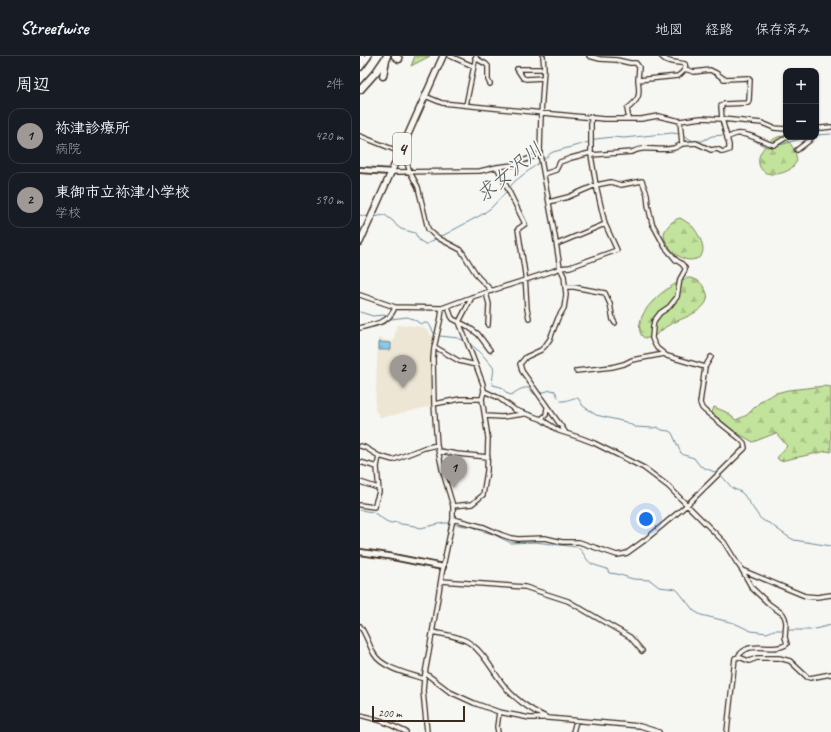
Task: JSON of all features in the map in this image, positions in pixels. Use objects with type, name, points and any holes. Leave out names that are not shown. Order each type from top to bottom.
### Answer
[{"type":"highway","points":[[360,67],[368,56]]},
{"type":"highway","points":[[383,76],[387,56]]},
{"type":"highway","points":[[360,90],[376,72],[387,56]]},
{"type":"main road","name":"4","points":[[360,242],[443,56]]},
{"type":"street","points":[[450,56],[460,58],[473,66]]},
{"type":"street","points":[[543,56],[544,78],[540,154],[560,268],[564,276],[566,295],[564,308],[545,346],[541,350],[526,357],[520,364],[522,370],[566,434]]},
{"type":"street","points":[[590,56],[600,60],[617,60],[630,64],[636,63],[639,67],[638,80],[640,92],[635,103],[627,109],[627,119]]},
{"type":"street","points":[[638,80],[678,76],[685,69],[685,64],[667,61],[661,56]]},
{"type":"street","points":[[466,105],[476,57],[488,66],[488,80],[490,84]]},
{"type":"street","points":[[544,69],[517,69],[523,78],[544,78]]},
{"type":"street","points":[[544,174],[556,170],[560,162],[590,153],[592,155],[632,152],[648,148],[664,149],[674,148],[682,144],[696,143],[711,150],[717,149],[726,152],[729,150],[722,119],[721,106],[724,104],[748,103],[749,79],[724,78],[710,70],[694,72],[685,69]]},
{"type":"street","points":[[426,96],[442,103],[541,114],[604,119],[640,119],[658,116],[680,121],[701,118],[722,119],[762,123],[774,128],[783,129]]},
{"type":"street","points":[[360,295],[394,307],[442,308],[560,268],[570,267],[617,250],[605,224],[596,185],[592,155],[592,117]]},
{"type":"street","points":[[680,121],[682,144]]},
{"type":"street","points":[[819,128],[831,127]]},
{"type":"street","points":[[727,138],[735,134],[744,134],[765,143],[774,145],[783,139]]},
{"type":"street","points":[[360,136],[401,151],[418,187],[428,229],[440,239],[461,250],[478,277],[492,291]]},
{"type":"street","points":[[797,150],[810,140]]},
{"type":"street","points":[[360,170],[392,172],[480,171],[513,165],[540,154]]},
{"type":"street","points":[[497,167],[526,224],[518,229],[526,280],[527,309],[529,318]]},
{"type":"street","points":[[549,202],[568,197],[596,185],[611,182],[622,185],[642,181],[647,194],[652,223],[665,247],[685,268],[680,279],[677,297],[669,307],[660,313],[655,319],[652,327],[654,344],[659,351],[667,356],[705,367]]},
{"type":"street","points":[[557,244],[605,224]]},
{"type":"street","points":[[565,287],[574,287],[604,294],[610,304],[615,323]]},
{"type":"street","points":[[486,293],[489,304],[488,324]]},
{"type":"street","points":[[453,506],[472,504],[483,495],[487,471],[488,438],[482,399],[484,391],[483,384],[459,322],[472,297]]},
{"type":"street","points":[[448,306],[450,316],[478,334],[490,350]]},
{"type":"street","points":[[360,328],[387,320],[394,307]]},
{"type":"street","points":[[427,732],[424,679],[443,567],[453,519],[453,506],[442,469],[437,445],[434,404],[434,347],[442,308]]},
{"type":"street","points":[[434,347],[459,361],[476,365]]},
{"type":"street","points":[[576,371],[612,367],[632,360],[664,354]]},
{"type":"street","points":[[453,519],[484,527],[511,538],[545,538],[562,542],[579,542],[616,555],[627,553],[687,505],[745,448],[744,443],[740,439],[704,411],[700,403],[705,367],[710,358]]},
{"type":"street","points":[[484,391],[499,398],[515,410],[541,419],[559,431],[594,443],[644,468],[668,486],[724,542],[752,588],[769,604],[783,614],[786,623],[786,645],[777,648],[747,649],[739,655],[739,657],[735,658],[727,732]]},
{"type":"street","points":[[434,404],[460,399],[482,399]]},
{"type":"street","points":[[541,419],[546,415],[547,408]]},
{"type":"street","points":[[485,416],[525,414]]},
{"type":"street","points":[[360,446],[379,456],[394,460],[424,448],[437,445]]},
{"type":"street","points":[[439,451],[456,454],[488,456]]},
{"type":"street","points":[[360,505],[374,507],[379,492],[377,467],[379,456]]},
{"type":"street","points":[[360,462],[377,467]]},
{"type":"street","points":[[360,482],[378,488]]},
{"type":"street","points":[[360,552],[443,567]]},
{"type":"street","points":[[742,570],[805,596],[817,597],[831,595]]},
{"type":"street","points":[[441,581],[525,587],[568,602],[630,636],[642,651]]},
{"type":"street","points":[[360,626],[368,639],[374,654],[385,664],[424,679]]},
{"type":"street","points":[[433,632],[463,639],[471,643],[478,650],[502,684],[512,694],[538,714],[548,718]]},
{"type":"street","points":[[739,657],[749,661],[757,658],[783,659],[790,661],[810,678],[831,674]]},
{"type":"street","points":[[425,673],[450,692],[499,712],[530,718],[548,718],[640,726],[659,732]]},
{"type":"street","points":[[498,732],[497,727],[499,712]]},
{"type":"street","points":[[360,715],[382,721],[406,732]]},
{"type":"street","points":[[573,732],[576,721]]},
{"type":"shaded area","points":[[397,325],[425,328],[434,338],[430,348],[432,406],[381,418],[375,410],[378,338],[393,342]]},
{"type":"green space","points":[[415,56],[430,56],[411,66]]},
{"type":"green space","points":[[781,136],[783,140],[788,141],[797,161],[789,170],[785,172],[769,174],[760,167],[759,157],[764,147],[772,140]]},
{"type":"green space","points":[[680,218],[693,227],[699,236],[703,247],[703,252],[697,259],[690,260],[681,258],[673,252],[667,244],[664,235],[665,231],[673,221]]},
{"type":"green space","points":[[688,278],[700,282],[705,289],[707,296],[706,302],[696,312],[669,325],[651,338],[643,337],[640,332],[640,323],[648,306],[672,286]]},
{"type":"green space","points":[[825,386],[831,387],[831,452],[827,451],[780,461],[777,458],[787,446],[776,433],[753,442],[734,431],[712,413],[714,407],[726,412],[736,420],[747,415],[762,400],[776,393],[788,390]]},
{"type":"water","points":[[379,342],[391,343],[391,350],[379,350]]},
{"type":"waterway","name":"求女沢川","points":[[592,141],[596,139],[613,137],[624,138],[672,133],[680,134]]},
{"type":"waterway","name":"求女沢川","points":[[819,135],[831,134]]},
{"type":"waterway","name":"求女沢川","points":[[683,135],[693,141],[702,141],[712,136],[725,135]]},
{"type":"waterway","name":"求女沢川","points":[[736,136],[748,137],[768,147],[796,140]]},
{"type":"waterway","name":"求女沢川","points":[[543,160],[553,152],[589,142]]},
{"type":"waterway","name":"求女沢川","points":[[509,188],[515,181],[540,162]]},
{"type":"waterway","name":"求女沢川","points":[[439,236],[444,235],[481,215],[491,208],[507,191]]},
{"type":"waterway","name":"求女沢川","points":[[360,215],[368,217]]},
{"type":"waterway","name":"求女沢川","points":[[373,217],[385,215],[401,229],[415,233],[419,240],[425,244],[437,238]]},
{"type":"waterway","points":[[360,312],[373,316],[386,316]]},
{"type":"waterway","points":[[391,319],[407,317],[421,324],[429,324],[435,335]]},
{"type":"waterway","points":[[440,336],[458,338],[464,341]]},
{"type":"waterway","points":[[470,344],[480,352],[493,367],[493,385],[501,387],[511,395],[524,388],[529,388],[534,394],[536,394]]},
{"type":"waterway","points":[[540,393],[551,390],[555,391],[558,397]]},
{"type":"waterway","points":[[561,401],[578,398],[583,406],[596,415],[626,422],[635,427],[657,427],[662,430],[669,431],[672,433],[681,453],[694,458],[700,466],[717,473]]},
{"type":"waterway","points":[[721,475],[732,488],[744,495],[760,518],[787,536],[794,540],[831,546]]},
{"type":"waterway","points":[[360,510],[373,512],[391,523],[397,522],[420,528],[451,523]]},
{"type":"waterway","points":[[454,524],[471,526],[493,534],[511,543],[535,542],[577,547],[590,562],[594,565],[607,569],[609,573],[633,579],[650,580],[659,587],[676,589],[694,611],[701,615],[734,623],[751,631],[767,633],[774,630],[783,630]]},
{"type":"waterway","points":[[786,630],[811,630],[831,625]]},
{"type":"place","name":"東御市立祢津小学校","points":[[403,388]]},
{"type":"place","name":"祢津診療所","points":[[454,488]]}]
